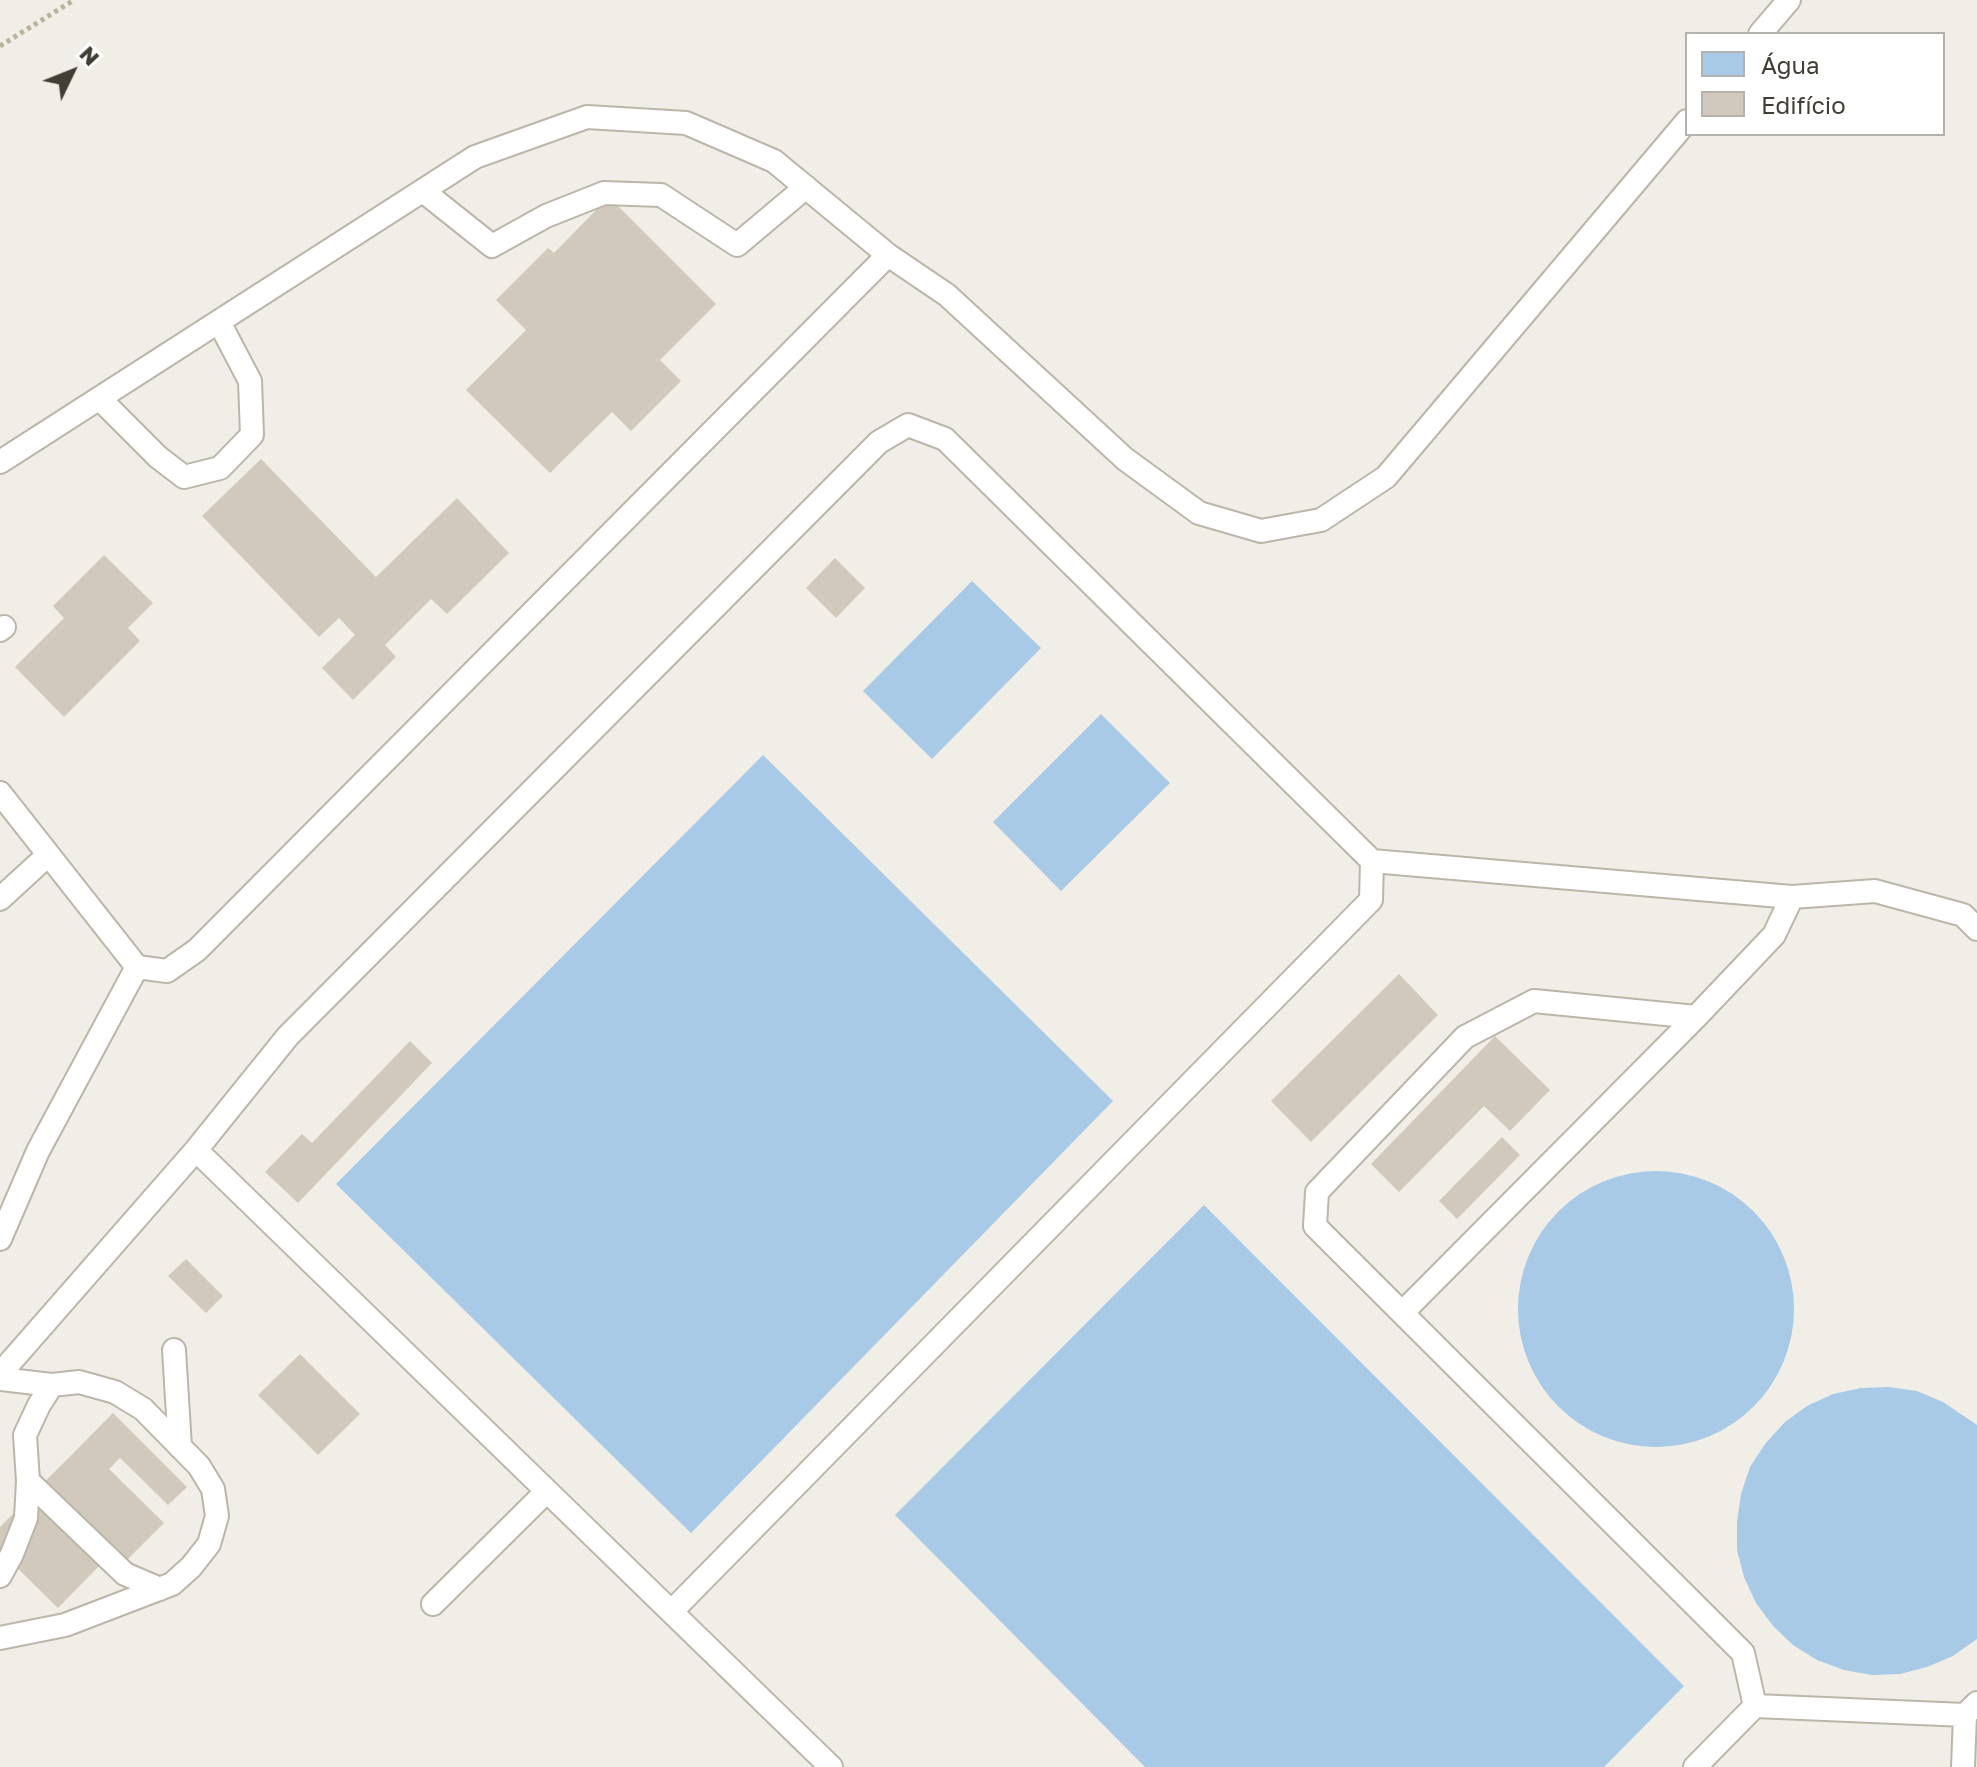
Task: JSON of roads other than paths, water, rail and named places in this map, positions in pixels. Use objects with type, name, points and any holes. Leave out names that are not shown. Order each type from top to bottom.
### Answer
[{"type":"lane","points":[[1762,32],[1789,0]]},
{"type":"lane","points":[[0,462],[475,157],[587,117],[686,123],[774,161],[888,255],[947,295],[1137,468],[1199,513],[1261,531],[1321,520],[1386,477],[1685,123]]},
{"type":"lane","points":[[423,191],[492,246],[546,216],[604,193],[661,195],[737,245],[806,187]]},
{"type":"lane","points":[[0,793],[137,967],[167,971],[197,950],[888,255]]},
{"type":"lane","points":[[100,399],[158,457],[184,477],[220,468],[252,435],[250,381],[219,322]]},
{"type":"lane","points":[[0,1376],[196,1150],[288,1036],[879,442],[908,425],[945,439],[1372,861],[1792,897],[1875,891],[1963,915],[1977,929]]},
{"type":"lane","points":[[0,899],[48,855]]},
{"type":"lane","points":[[672,1611],[1371,900],[1372,861]]},
{"type":"lane","points":[[1403,1312],[1774,935],[1792,897]]},
{"type":"lane","points":[[0,1239],[38,1151],[137,967]]},
{"type":"lane","points":[[1696,1017],[1534,1001],[1465,1037],[1317,1192],[1315,1226],[1743,1653],[1755,1706]]},
{"type":"lane","points":[[196,1150],[831,1767]]},
{"type":"lane","points":[[174,1350],[180,1447]]},
{"type":"lane","points":[[0,1376],[52,1385],[79,1382],[115,1392],[143,1409],[199,1466],[213,1489],[217,1516],[209,1544],[191,1567],[172,1584],[65,1625],[0,1638]]},
{"type":"lane","points":[[0,1576],[26,1518],[28,1481],[25,1435],[52,1385]]},
{"type":"lane","points":[[28,1481],[125,1574],[160,1589]]},
{"type":"lane","points":[[433,1604],[546,1492]]},
{"type":"lane","points":[[1695,1767],[1755,1706],[1971,1709],[1963,1767]]},
{"type":"water","points":[[972,581],[1041,648],[932,759],[863,691]]},
{"type":"water","points":[[1101,714],[1170,783],[1061,891],[993,822]]},
{"type":"water","points":[[763,755],[1113,1101],[691,1533],[336,1184]]},
{"type":"water","points":[[1670,1171],[1721,1187],[1744,1202],[1763,1221],[1784,1256],[1792,1282],[1792,1336],[1784,1362],[1771,1386],[1754,1407],[1733,1424],[1709,1437],[1670,1447],[1642,1447],[1591,1431],[1568,1416],[1549,1397],[1528,1362],[1520,1336],[1518,1295],[1534,1244],[1549,1221],[1568,1202],[1603,1181],[1629,1173]]},
{"type":"water","points":[[1204,1205],[1684,1686],[1604,1767],[1145,1767],[895,1515]]},
{"type":"water","points":[[1889,1387],[1917,1391],[1943,1402],[1977,1425],[1977,1639],[1953,1656],[1927,1667],[1900,1674],[1872,1675],[1844,1670],[1817,1660],[1793,1645],[1773,1626],[1756,1603],[1744,1577],[1737,1550],[1737,1522],[1741,1494],[1750,1467],[1785,1422],[1807,1406],[1833,1394],[1861,1388]]}]
